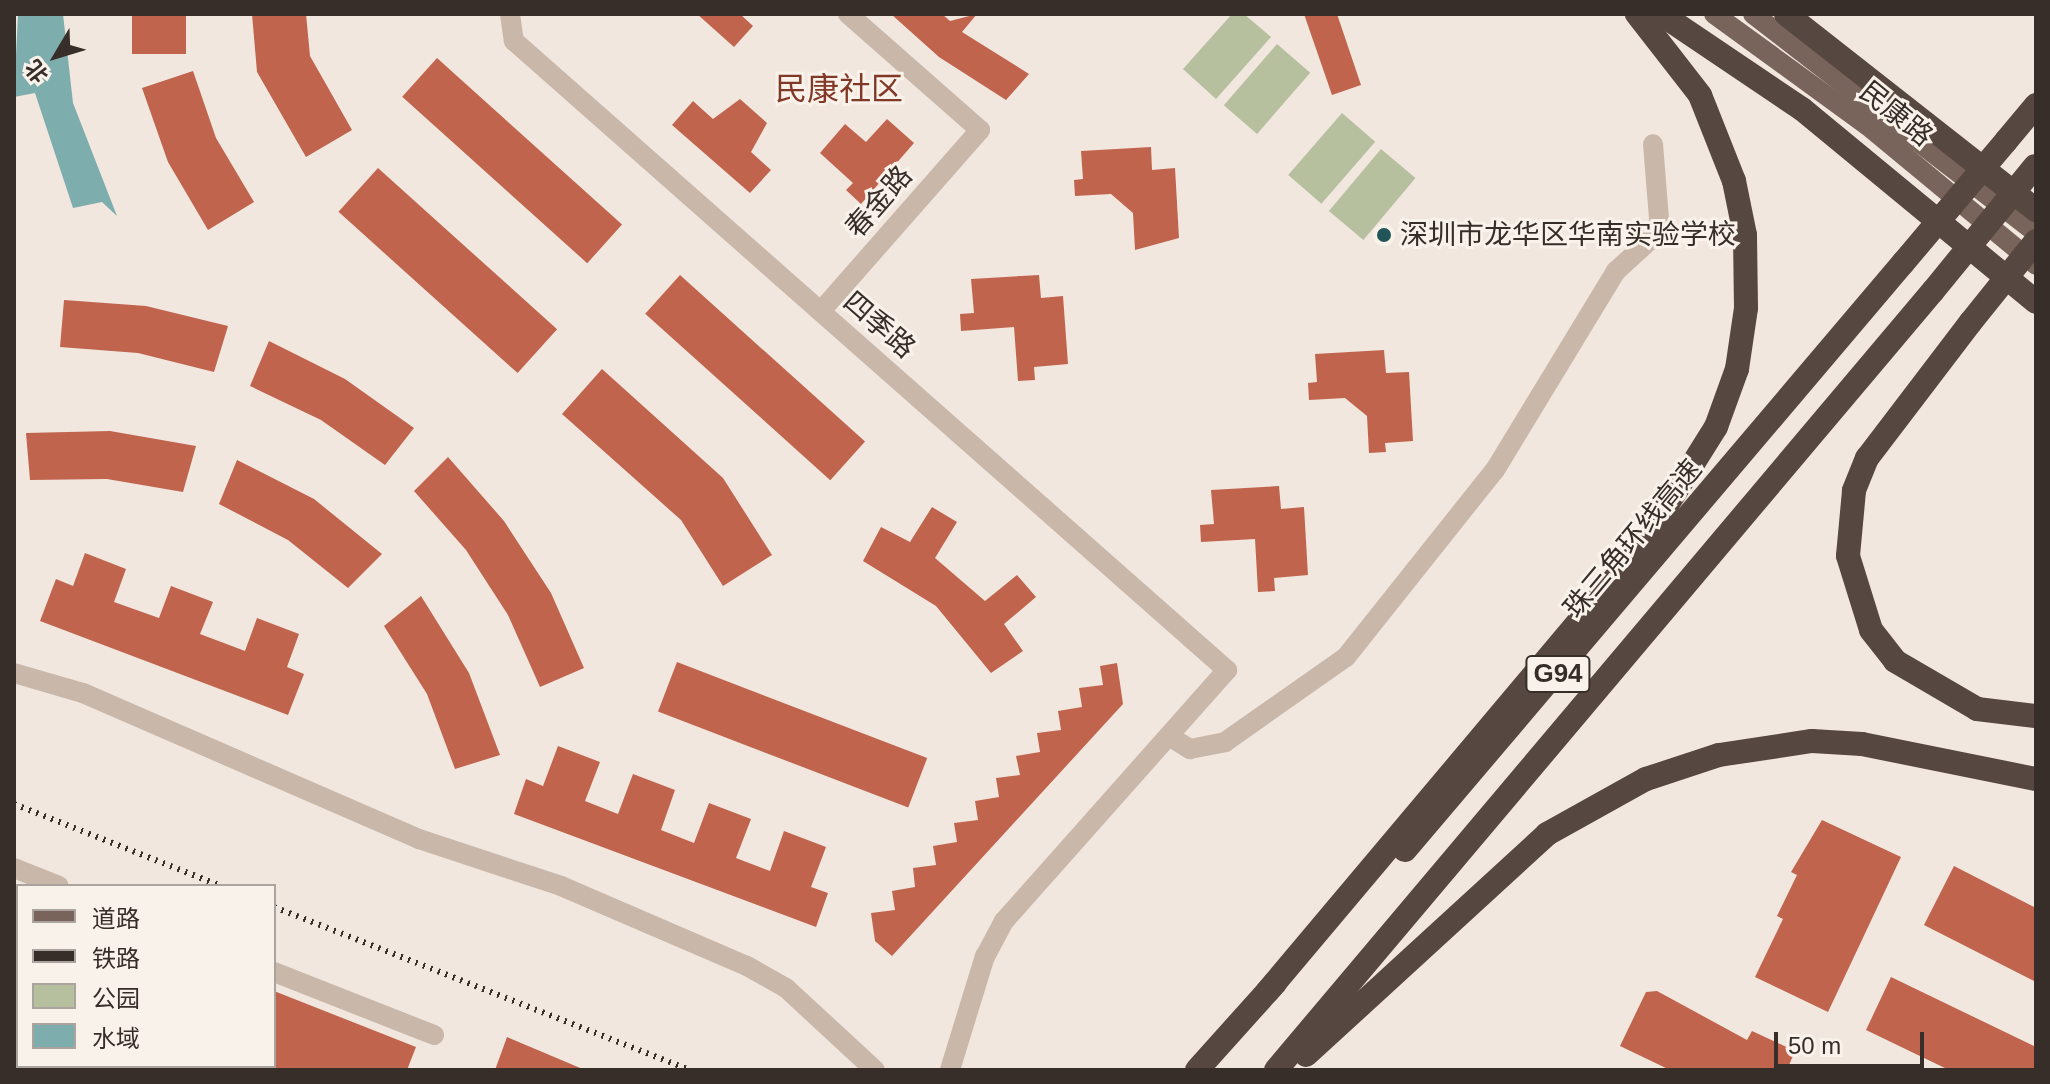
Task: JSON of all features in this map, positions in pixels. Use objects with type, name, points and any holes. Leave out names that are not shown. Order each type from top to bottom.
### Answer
[{"type":"highway","points":[[1267,992],[1639,550],[1716,427],[1737,369],[1746,308],[1745,235],[1734,181],[1700,95],[1637,14]]},
{"type":"highway","points":[[1661,14],[1802,109],[2036,302]]},
{"type":"highway","points":[[1786,14],[2036,210]]},
{"type":"highway","name":"珠三角环线高速","points":[[1197,1070],[1267,992],[1443,812],[2036,105]]},
{"type":"highway","name":"G94","points":[[1276,1070],[2036,166]]},
{"type":"highway","points":[[2036,241],[1867,458],[1854,491],[1848,556],[1871,630],[1895,661],[1977,709],[2036,716]]},
{"type":"highway","points":[[1289,1070],[1547,834],[1646,779],[1719,755],[1812,741],[1862,744],[2036,779]]},
{"type":"main road","name":"民康路","points":[[1714,14],[1867,125],[2036,265]]},
{"type":"main road","name":"民康路","points":[[1753,14],[2036,233]]},
{"type":"street","name":"四季路","points":[[510,14],[514,41],[1227,670],[1169,736]]},
{"type":"street","name":"春金路","points":[[821,311],[980,130],[848,14]]},
{"type":"street","points":[[950,1070],[993,938],[1169,736],[1190,749],[1225,742],[1346,657],[1495,470],[1616,271],[1660,231],[1653,144]]},
{"type":"street","points":[[14,673],[83,693],[419,839],[561,886],[747,966],[786,988],[875,1070]]},
{"type":"street","points":[[14,868],[54,884]]},
{"type":"street","points":[[276,973],[434,1035]]},
{"type":"green space","points":[[1232,14],[1244,14],[1271,37],[1216,99],[1183,69]]},
{"type":"green space","points":[[1277,44],[1310,73],[1257,134],[1224,105]]},
{"type":"green space","points":[[1342,113],[1375,142],[1321,204],[1288,175]]},
{"type":"green space","points":[[1381,149],[1415,178],[1363,240],[1329,211]]},
{"type":"water","points":[[18,14],[63,14],[73,103],[117,216],[102,202],[73,208],[35,93],[14,97]]},
{"type":"building","points":[[132,14],[186,14],[186,54],[132,54]]},
{"type":"building","points":[[252,14],[306,14],[310,56],[352,130],[306,157],[257,72]]},
{"type":"building","points":[[697,14],[740,14],[753,26],[734,47]]},
{"type":"building","points":[[891,14],[942,14],[950,21],[977,14],[962,32],[1029,74],[1006,100],[939,57]]},
{"type":"building","points":[[1304,14],[1337,14],[1361,85],[1332,95]]},
{"type":"building","points":[[437,58],[622,225],[587,263],[402,97]]},
{"type":"building","points":[[193,71],[216,138],[254,202],[208,230],[168,162],[142,88]]},
{"type":"building","points":[[740,99],[767,123],[751,152],[771,170],[750,193],[672,125],[693,101],[713,119]]},
{"type":"building","points":[[887,119],[914,143],[861,204],[846,190],[853,183],[820,153],[845,124],[866,142]]},
{"type":"building","points":[[1151,147],[1152,170],[1175,168],[1179,238],[1135,250],[1133,213],[1111,194],[1075,196],[1074,180],[1083,179],[1081,151]]},
{"type":"building","points":[[378,168],[557,329],[518,373],[339,212]]},
{"type":"building","points":[[680,275],[865,442],[830,480],[645,314]]},
{"type":"building","points":[[1039,275],[1041,298],[1063,296],[1068,364],[1034,367],[1035,380],[1018,381],[1014,327],[961,331],[960,314],[974,313],[971,279]]},
{"type":"building","points":[[64,300],[146,306],[228,326],[214,372],[138,353],[60,347]]},
{"type":"building","points":[[269,341],[345,379],[414,428],[385,465],[321,420],[250,386]]},
{"type":"building","points":[[1384,350],[1386,373],[1409,372],[1413,441],[1385,443],[1386,452],[1369,453],[1367,416],[1345,398],[1309,400],[1308,383],[1317,382],[1315,354]]},
{"type":"building","points":[[602,369],[723,478],[772,555],[723,586],[681,520],[562,414]]},
{"type":"building","points":[[110,431],[196,446],[183,492],[107,479],[30,480],[26,433]]},
{"type":"building","points":[[448,457],[504,521],[551,593],[584,668],[540,687],[508,615],[466,550],[414,491]]},
{"type":"building","points":[[237,460],[314,499],[382,554],[348,588],[288,540],[219,504]]},
{"type":"building","points":[[1279,486],[1281,509],[1304,507],[1308,575],[1274,578],[1275,591],[1258,592],[1255,539],[1201,542],[1200,525],[1214,524],[1211,490]]},
{"type":"building","points":[[932,507],[957,522],[935,558],[985,601],[1017,575],[1036,597],[1004,624],[1023,651],[991,673],[936,606],[863,561],[881,527],[910,542]]},
{"type":"building","points":[[85,553],[126,569],[114,602],[159,618],[171,586],[213,602],[200,634],[245,651],[257,618],[299,634],[287,667],[304,674],[288,715],[40,621],[56,579],[73,586]]},
{"type":"building","points":[[421,596],[469,673],[500,755],[455,769],[427,694],[384,626]]},
{"type":"building","points":[[677,662],[927,758],[908,808],[658,711]]},
{"type":"building","points":[[1117,663],[1123,704],[892,956],[875,941],[871,913],[895,910],[892,891],[915,887],[913,868],[936,865],[933,846],[957,842],[954,823],[978,820],[975,801],[999,797],[996,778],[1020,775],[1016,756],[1040,752],[1037,733],[1061,730],[1058,711],[1082,707],[1079,688],[1103,685],[1100,666]]},
{"type":"building","points":[[558,746],[600,762],[585,801],[618,814],[633,774],[675,790],[661,830],[694,843],[709,803],[751,819],[736,858],[770,871],[784,831],[826,847],[811,887],[828,893],[816,927],[514,814],[526,779],[543,786]]},
{"type":"building","points":[[1822,820],[1901,857],[1828,1012],[1755,977],[1783,919],[1777,916],[1797,875],[1791,872]]},
{"type":"building","points":[[1954,866],[2036,908],[2036,982],[1924,925]]},
{"type":"building","points":[[1891,977],[2036,1047],[2036,1070],[1949,1070],[1866,1030]]},
{"type":"building","points":[[1657,991],[1747,1040],[1752,1031],[1795,1051],[1787,1070],[1670,1070],[1620,1046],[1646,992]]},
{"type":"building","points":[[276,992],[416,1047],[407,1070],[274,1070]]},
{"type":"building","points":[[507,1037],[585,1070],[495,1070]]},
{"type":"railway","points":[[14,804],[216,884]]},
{"type":"railway","points":[[276,908],[689,1070]]},
{"type":"place","name":"深圳市龙华区华南实验学校","points":[[1384,235]]},
{"type":"district","name":"民康社区","points":[[839,89]]}]
